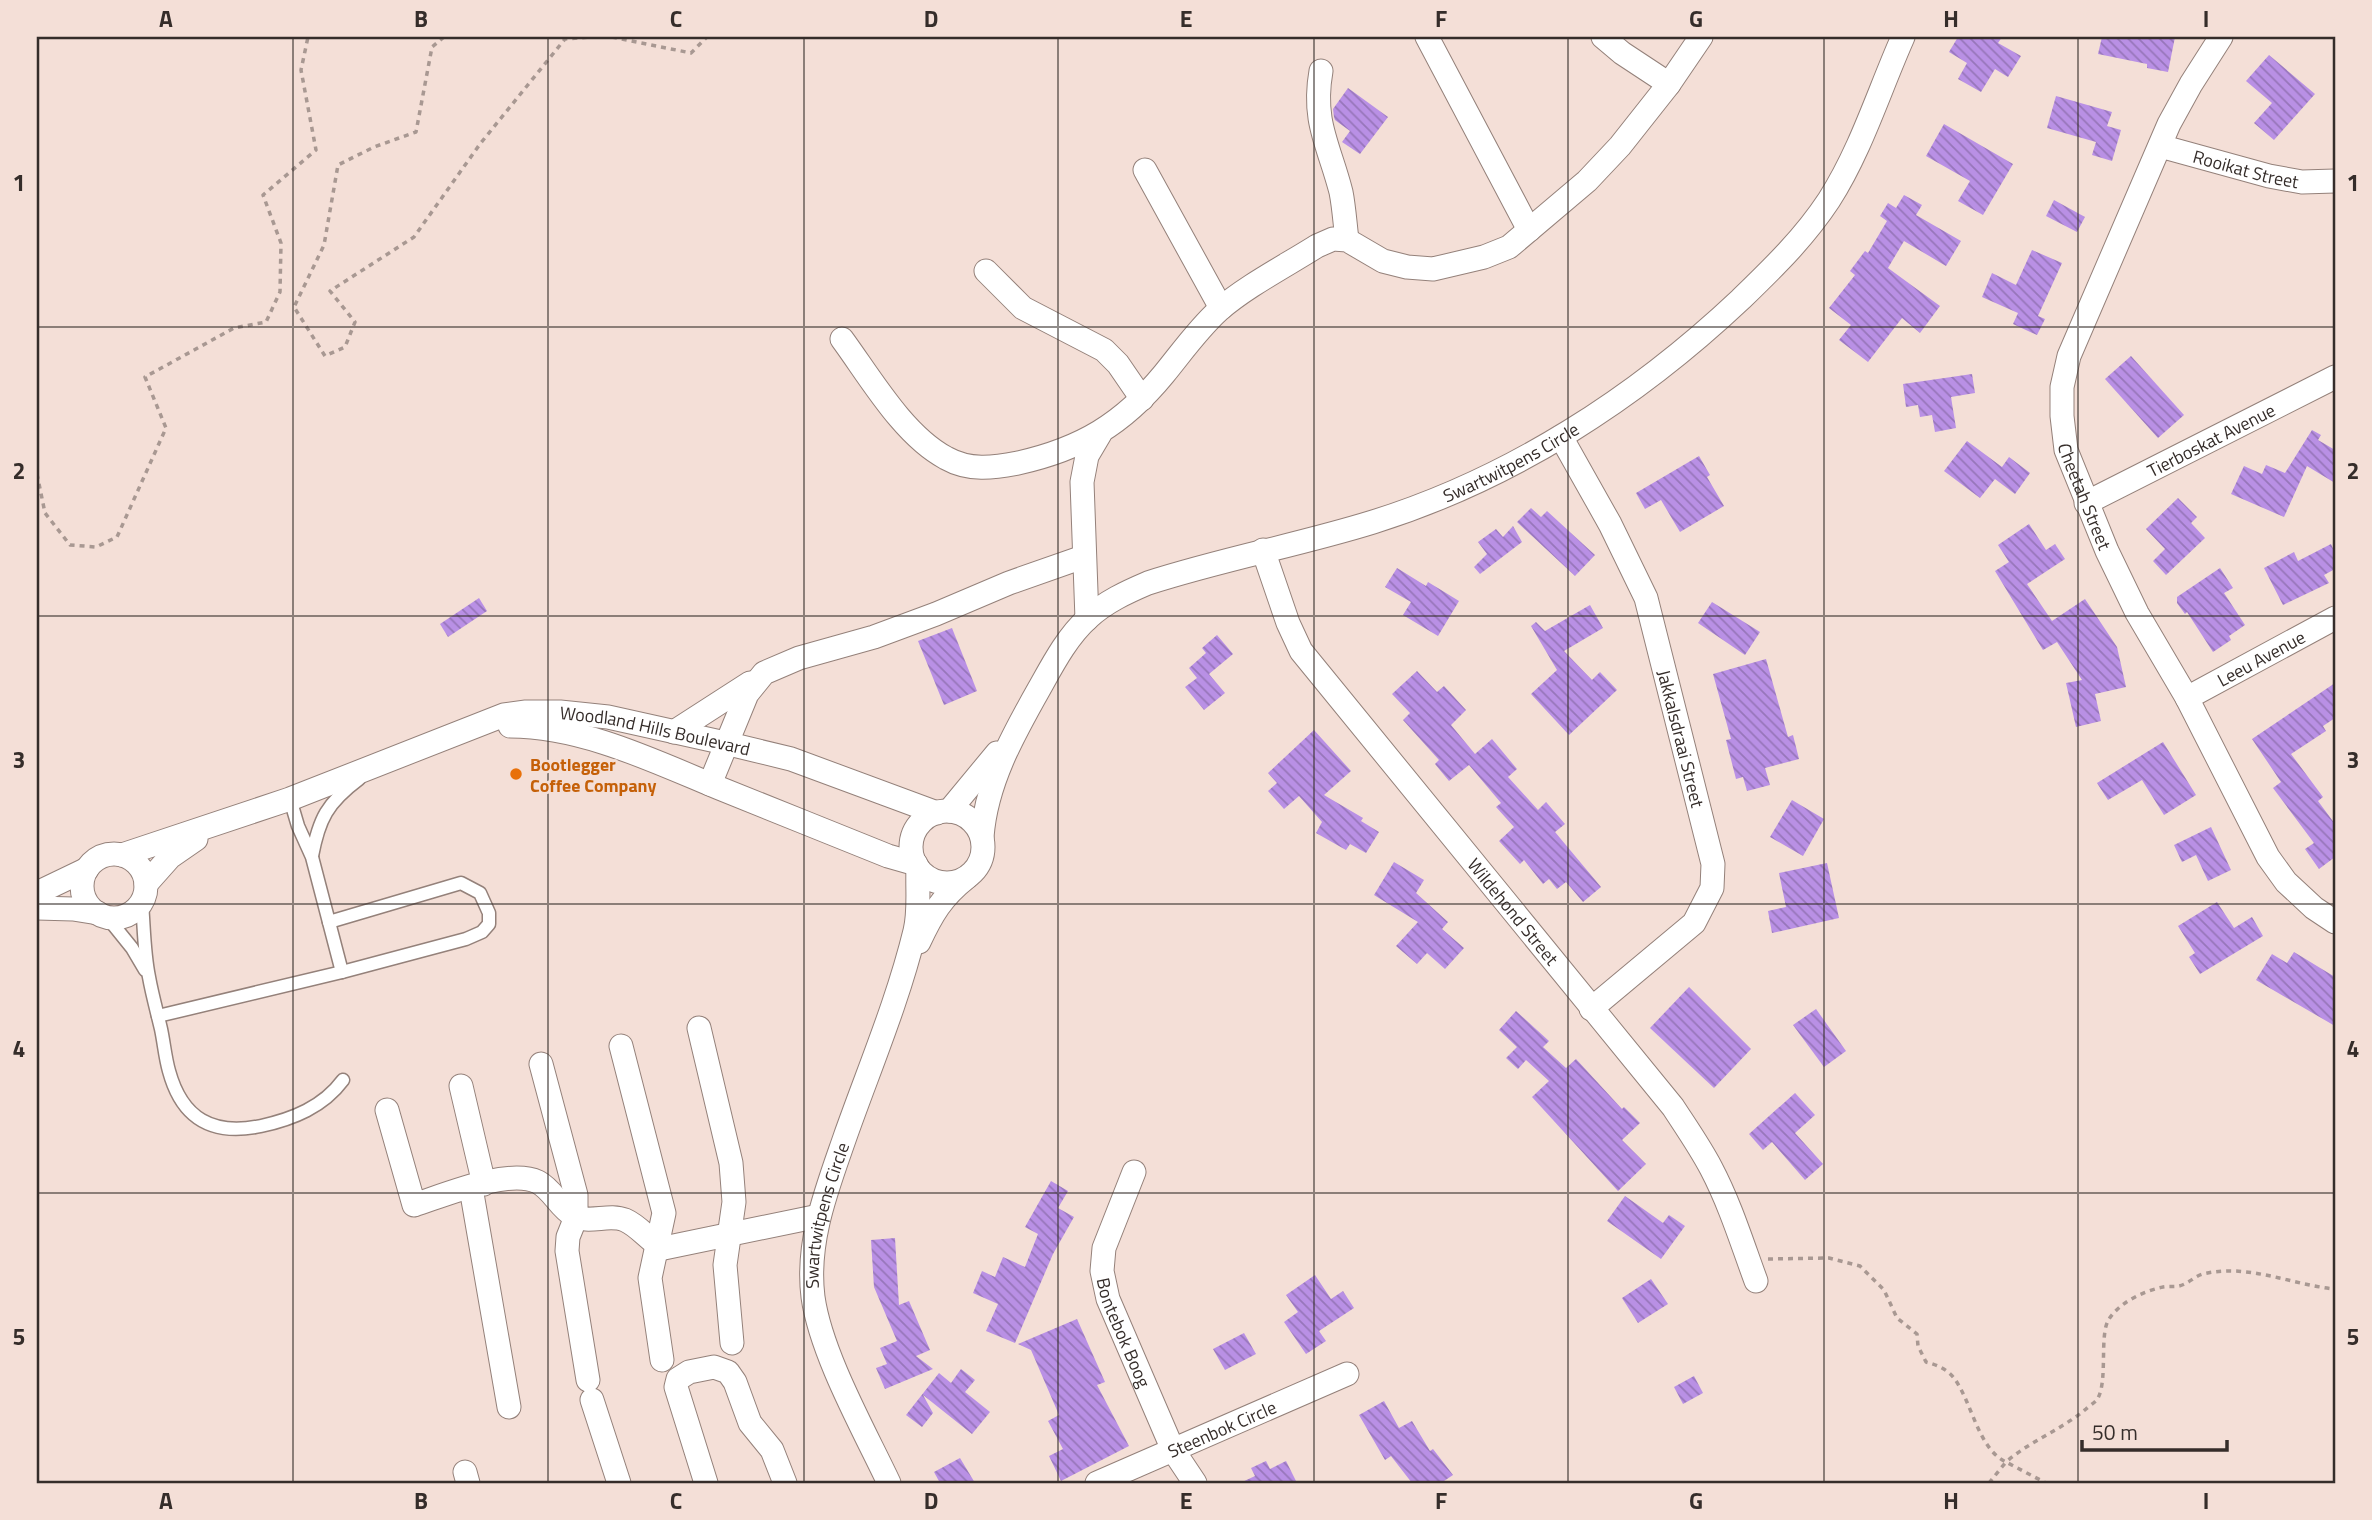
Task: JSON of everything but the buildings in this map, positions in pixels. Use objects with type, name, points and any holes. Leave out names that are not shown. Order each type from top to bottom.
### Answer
[{"type":"street","points":[[1427,37],[1529,230]]},
{"type":"street","points":[[1603,37],[1669,84]]},
{"type":"street","points":[[842,339],[901,418],[924,442],[945,458],[966,467],[993,468],[1066,449],[1100,434],[1122,418],[1142,399],[1221,308],[1317,246],[1333,239],[1347,240],[1383,261],[1407,267],[1433,269],[1483,257],[1509,247],[1587,181],[1620,146],[1669,84],[1701,37]]},
{"type":"street","name":"Swartwitpens Circle","points":[[982,837],[986,805],[1011,738],[1053,664],[1087,619],[1124,594],[1148,583],[1335,533],[1404,511],[1468,485],[1561,437],[1622,396],[1692,342],[1793,247],[1829,200],[1840,179],[1872,113],[1903,37]]},
{"type":"street","name":"Cheetah Street","points":[[2221,37],[2191,84],[2160,146],[2069,356],[2062,387],[2066,450],[2086,503],[2137,613],[2187,698],[2268,857],[2286,882],[2335,922]]},
{"type":"street","points":[[1321,71],[1318,118],[1341,194],[1347,240]]},
{"type":"street","name":"Rooikat Street","points":[[2160,146],[2291,180],[2335,181]]},
{"type":"street","points":[[1145,170],[1221,308]]},
{"type":"street","points":[[986,271],[1023,308],[1104,350],[1118,364],[1142,399]]},
{"type":"street","name":"Tierboskat Avenue","points":[[2086,503],[2335,377]]},
{"type":"street","points":[[1087,619],[1082,482],[1087,456],[1100,434]]},
{"type":"street","name":"Jakkalsdraai Street","points":[[1561,437],[1610,524],[1646,598],[1713,864],[1712,888],[1694,923],[1591,1009]]},
{"type":"street","name":"Wildehond Street","points":[[1264,550],[1288,623],[1301,651],[1673,1107],[1712,1169],[1756,1281]]},
{"type":"street","points":[[674,732],[764,673],[799,658],[936,614],[1009,583],[1083,557]]},
{"type":"street","name":"Leeu Avenue","points":[[2187,698],[2335,618]]},
{"type":"street","points":[[710,784],[747,694],[764,673]]},
{"type":"street","name":"Woodland Hills Boulevard","points":[[122,855],[290,799],[504,715],[526,712],[560,712],[608,718],[725,743],[791,759],[943,812]]},
{"type":"street","name":"Woodland Hills Boulevard","points":[[479,726],[529,726],[639,755],[811,826],[917,866]]},
{"type":"street","name":"Swartwitpens Circle","points":[[943,812],[1011,738]]},
{"type":"street","points":[[943,812],[970,819],[982,837],[983,849],[975,870],[967,877],[946,883],[935,881],[917,866],[912,847],[916,830],[922,822],[943,812]]},
{"type":"street","name":"Woodland Hills Boulevard","points":[[144,893],[170,857],[223,823]]},
{"type":"street","points":[[37,893],[87,869],[102,856],[122,855],[139,865],[144,893],[127,915],[37,908]]},
{"type":"street","name":"Swartwitpens Circle","points":[[889,1483],[843,1384],[818,1320],[812,1272],[813,1244],[819,1216],[915,929],[917,866]]},
{"type":"street","points":[[87,869],[83,878],[85,898],[102,915]]},
{"type":"street","name":"Swartwitpens Circle","points":[[899,983],[935,910],[947,893],[967,877]]},
{"type":"street","points":[[699,1028],[732,1163],[734,1202],[725,1265],[732,1343]]},
{"type":"street","points":[[621,1046],[664,1213],[650,1278],[662,1360]]},
{"type":"street","points":[[541,1064],[576,1195],[576,1217],[568,1237],[567,1251],[590,1390],[619,1483]]},
{"type":"street","points":[[461,1086],[509,1407]]},
{"type":"street","points":[[387,1110],[414,1205],[512,1177],[538,1182],[550,1190],[576,1217],[612,1217],[625,1220],[664,1248],[819,1216]]},
{"type":"street","name":"Bontebok Boog","points":[[1134,1172],[1112,1223],[1104,1248],[1102,1271],[1108,1299],[1173,1450],[1195,1483]]},
{"type":"street","points":[[706,1483],[676,1387],[678,1379],[689,1372],[714,1367],[728,1372],[735,1382],[750,1423],[772,1450],[785,1483]]},
{"type":"street","name":"Steenbok Circle","points":[[1097,1483],[1347,1374]]},
{"type":"lane","points":[[312,857],[317,832],[328,807],[352,784],[379,764]]},
{"type":"lane","points":[[290,799],[312,857],[342,972]]},
{"type":"lane","points":[[158,1016],[342,972],[473,936],[482,932],[489,924],[489,913],[480,893],[461,883],[329,922]]},
{"type":"lane","points":[[144,893],[148,976],[173,1086],[191,1112],[212,1125],[237,1129],[283,1120],[305,1112],[322,1101],[335,1091],[343,1080]]},
{"type":"lane","points":[[102,915],[132,948],[148,976]]},
{"type":"path","points":[[37,474],[45,513],[70,545],[96,547],[117,537],[166,428],[145,377],[234,328],[266,321],[280,292],[281,243],[263,195],[317,150],[301,70],[308,37]]},
{"type":"path","points":[[444,37],[432,47],[416,132],[374,147],[338,165],[324,245],[294,307],[325,356],[345,347],[355,322],[330,291],[414,237],[480,144],[565,39],[592,37]]},
{"type":"path","points":[[612,37],[691,53],[707,37]]},
{"type":"path","points":[[1748,1259],[1829,1258],[1860,1266],[1884,1290],[1897,1318],[1917,1334],[1918,1346],[1926,1362],[1939,1365],[1954,1378],[1971,1415],[1996,1458],[2046,1483]]},
{"type":"path","points":[[1989,1483],[2019,1451],[2073,1419],[2098,1399],[2107,1321],[2120,1306],[2163,1287],[2181,1286],[2201,1274],[2225,1271],[2249,1272],[2335,1289]]},
{"type":"place","name":"Bootlegger Coffee Company","points":[[516,774]]}]
